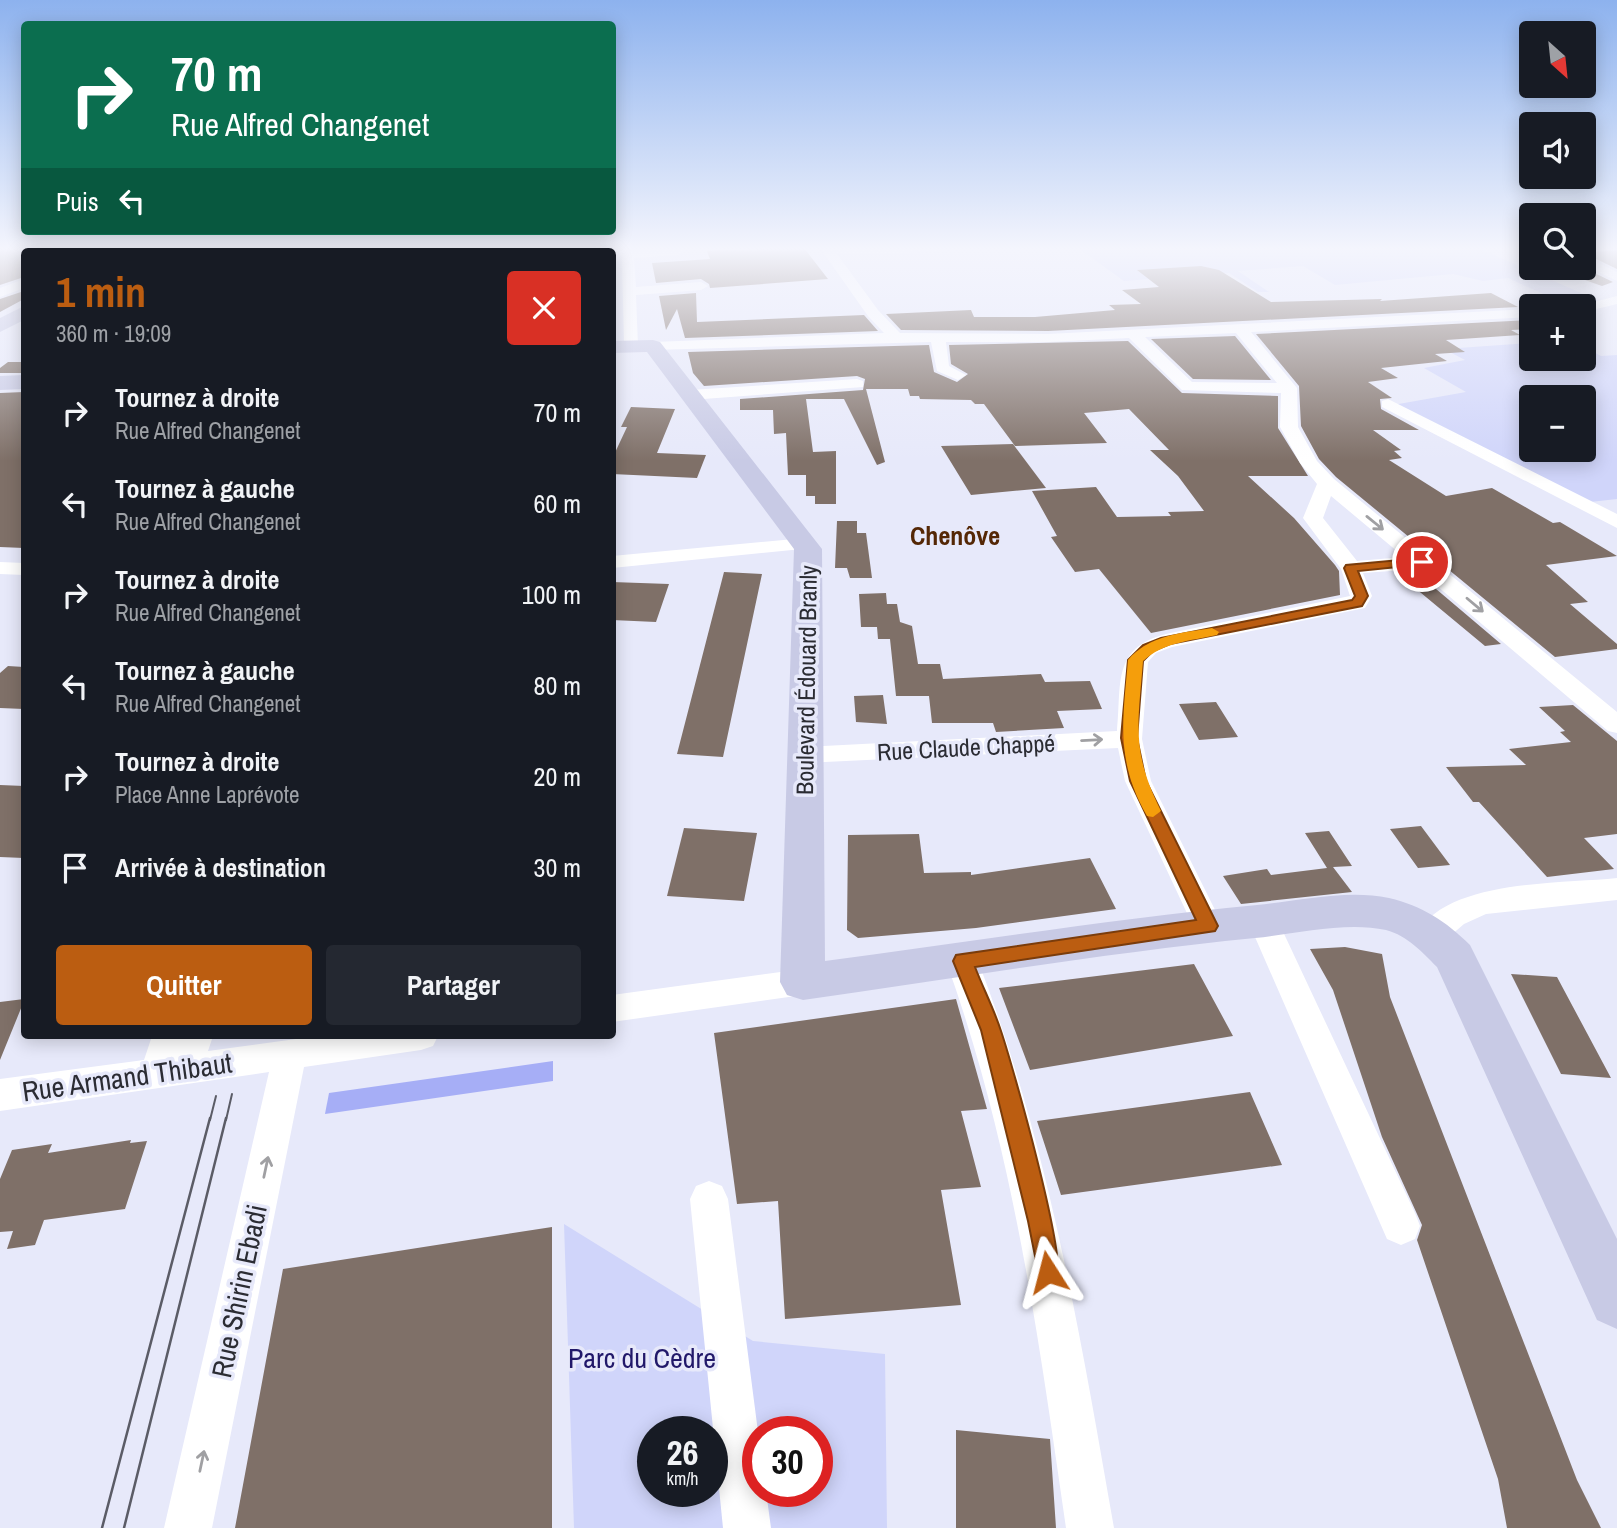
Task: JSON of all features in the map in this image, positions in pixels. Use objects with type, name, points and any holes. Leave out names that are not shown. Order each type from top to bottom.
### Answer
[{"type":"street","points":[[632,319],[632,346],[896,337],[1133,334],[1376,319]]},
{"type":"street","points":[[879,319],[896,337]]},
{"type":"street","points":[[1241,329],[1289,388],[1290,427],[1309,463],[1327,484],[1617,725]]},
{"type":"street","points":[[1133,334],[1188,387],[1289,388]]},
{"type":"street","points":[[938,338],[942,368],[958,375]]},
{"type":"street","name":"Boulevard Édouard Branly","points":[[632,346],[690,395],[808,549],[803,982]]},
{"type":"street","points":[[690,395],[857,384]]},
{"type":"street","points":[[1388,404],[1617,522]]},
{"type":"street","points":[[1208,926],[1138,781],[1129,738],[1136,660],[1148,648],[1166,641],[1357,603],[1362,596],[1351,568],[1313,519],[1327,484]]},
{"type":"street","points":[[616,562],[805,544]]},
{"type":"street","points":[[1351,568],[1422,562]]},
{"type":"street","points":[[0,568],[21,569]]},
{"type":"street","name":"Rue Claude Chappé","points":[[804,755],[1129,738]]},
{"type":"street","points":[[1432,934],[1453,916],[1481,903],[1617,889]]},
{"type":"street","points":[[616,1008],[1208,926],[1375,913],[1399,917],[1432,934],[1454,957],[1617,1300]]},
{"type":"street","points":[[1263,921],[1401,1226]]},
{"type":"street","points":[[962,961],[991,1030],[1040,1221],[1090,1528]]},
{"type":"street","points":[[169,1039],[171,1070]]},
{"type":"street","points":[[171,1070],[194,1039]]},
{"type":"street","name":"Rue Armand Thibaut","points":[[0,1095],[399,1039]]},
{"type":"street","name":"Rue Shirin Ebadi","points":[[188,1528],[290,1054]]},
{"type":"street","points":[[709,1199],[747,1528]]},
{"type":"green space","points":[[1519,344],[1519,371],[1596,371],[1596,353],[1601,356],[1617,355],[1617,499],[1590,502],[1393,405],[1466,392],[1424,368],[1465,360],[1444,349]]},
{"type":"green space","name":"Parc du Cèdre","points":[[564,1224],[753,1341],[885,1354],[887,1528],[574,1528]]},
{"type":"water","points":[[553,1061],[553,1081],[325,1114],[329,1093]]},
{"type":"building","points":[[664,319],[672,319],[666,330]]},
{"type":"building","points":[[680,319],[697,319],[697,322],[868,319],[878,331],[685,338]]},
{"type":"building","points":[[891,319],[1277,319],[1048,331],[901,330]]},
{"type":"building","points":[[1519,321],[1519,330],[1511,330],[1519,335],[1446,340],[1465,352],[1435,354],[1447,361],[1381,368],[1398,378],[1368,382],[1392,398],[1380,399],[1381,409],[1419,430],[1373,430],[1401,450],[1394,451],[1402,458],[1389,460],[1446,496],[1492,488],[1553,523],[1560,522],[1617,556],[1546,565],[1588,602],[1570,604],[1617,644],[1617,649],[1555,657],[1336,477],[1319,459],[1301,426],[1299,386],[1256,334]]},
{"type":"building","points":[[1235,336],[1271,380],[1193,379],[1151,339]]},
{"type":"building","points":[[1128,341],[1182,393],[1278,396],[1278,428],[1308,476],[1248,476],[1294,518],[1335,565],[1339,571],[1340,595],[1151,633],[1099,569],[1075,572],[1051,537],[1057,536],[1032,491],[1096,487],[1117,517],[1171,516],[1168,512],[1204,511],[1178,476],[1150,450],[1169,450],[1129,409],[1084,413],[1107,443],[1015,446],[984,404],[975,404],[971,400],[920,399],[919,396],[910,396],[908,389],[866,389],[885,462],[877,465],[844,399],[806,399],[813,452],[836,451],[836,504],[815,504],[815,496],[806,496],[806,475],[788,475],[786,433],[774,434],[773,410],[740,410],[740,399],[863,390],[865,379],[857,376],[704,386],[693,373],[688,352],[929,345],[934,372],[957,382],[968,374],[951,364],[949,345]]},
{"type":"building","points":[[8,362],[21,362],[21,373],[0,373],[0,368]]},
{"type":"building","points":[[21,392],[21,548],[0,547],[0,393]]},
{"type":"building","points":[[631,407],[675,409],[657,453],[706,455],[697,478],[616,474],[616,450],[627,427],[621,427]]},
{"type":"building","points":[[1013,444],[1046,488],[971,495],[941,446]]},
{"type":"building","points":[[837,521],[857,521],[857,533],[866,533],[872,578],[850,578],[847,568],[835,568]]},
{"type":"building","points":[[724,572],[762,574],[723,757],[677,754]]},
{"type":"building","points":[[1416,572],[1501,644],[1485,646],[1397,573]]},
{"type":"building","points":[[616,582],[669,584],[656,622],[616,620]]},
{"type":"building","points":[[886,593],[887,604],[897,604],[900,622],[912,626],[918,664],[940,664],[943,679],[1041,674],[1045,682],[1090,681],[1102,709],[1057,711],[1064,728],[996,732],[993,723],[932,723],[929,696],[896,696],[890,639],[878,639],[877,627],[861,627],[859,594]]},
{"type":"building","points":[[8,666],[21,667],[21,709],[0,708],[0,673]]},
{"type":"building","points":[[883,695],[887,724],[856,722],[854,696]]},
{"type":"building","points":[[1216,702],[1238,737],[1199,740],[1179,704]]},
{"type":"building","points":[[1573,705],[1617,741],[1617,834],[1584,838],[1614,869],[1547,877],[1479,802],[1473,802],[1446,767],[1526,765],[1509,749],[1571,742],[1560,732],[1565,731],[1539,707]]},
{"type":"building","points":[[0,785],[21,786],[21,858],[0,857]]},
{"type":"building","points":[[1421,826],[1450,865],[1418,868],[1390,829]]},
{"type":"building","points":[[684,828],[757,833],[744,901],[667,896]]},
{"type":"building","points":[[1329,831],[1352,866],[1333,867],[1352,892],[1241,904],[1223,876],[1267,869],[1271,875],[1327,868],[1305,833]]},
{"type":"building","points":[[919,834],[924,873],[971,872],[971,875],[1090,858],[1116,909],[976,928],[858,938],[847,930],[848,835]]},
{"type":"building","points":[[1345,947],[1382,954],[1390,997],[1577,1480],[1601,1528],[1507,1528],[1498,1479],[1417,1240],[1422,1225],[1382,1137],[1333,990],[1310,949]]},
{"type":"building","points":[[1194,964],[1233,1036],[1030,1070],[999,988]]},
{"type":"building","points":[[1511,974],[1557,977],[1611,1078],[1561,1074]]},
{"type":"building","points":[[21,999],[21,1008],[0,1060],[0,1002]]},
{"type":"building","points":[[956,999],[987,1109],[961,1111],[981,1187],[941,1190],[961,1305],[785,1319],[778,1201],[737,1204],[714,1033]]},
{"type":"building","points":[[1250,1092],[1282,1165],[1061,1195],[1037,1121]]},
{"type":"building","points":[[131,1140],[130,1143],[147,1141],[125,1209],[44,1220],[35,1245],[7,1249],[13,1231],[0,1232],[0,1179],[12,1150],[52,1144],[48,1153]]},
{"type":"building","points":[[552,1227],[552,1528],[235,1528],[283,1269]]},
{"type":"building","points":[[956,1430],[1050,1439],[1056,1528],[956,1528]]},
{"type":"tram line","points":[[226,1120],[232,1094]]},
{"type":"tram line","points":[[210,1120],[216,1096]]},
{"type":"tram line","points":[[102,1528],[210,1118]]},
{"type":"tram line","points":[[124,1528],[226,1118]]},
{"type":"slow traffic","points":[[1153,811],[1138,781],[1129,738],[1136,660],[1148,648],[1166,641],[1212,632]]},
{"type":"district","name":"Chenôve","points":[[955,535]]},
{"type":"route","points":[[1048,1272],[1040,1221],[991,1030],[962,961],[1208,926],[1138,781],[1129,738],[1136,660],[1148,648],[1166,641],[1357,603],[1362,596],[1351,568],[1422,562]]}]
